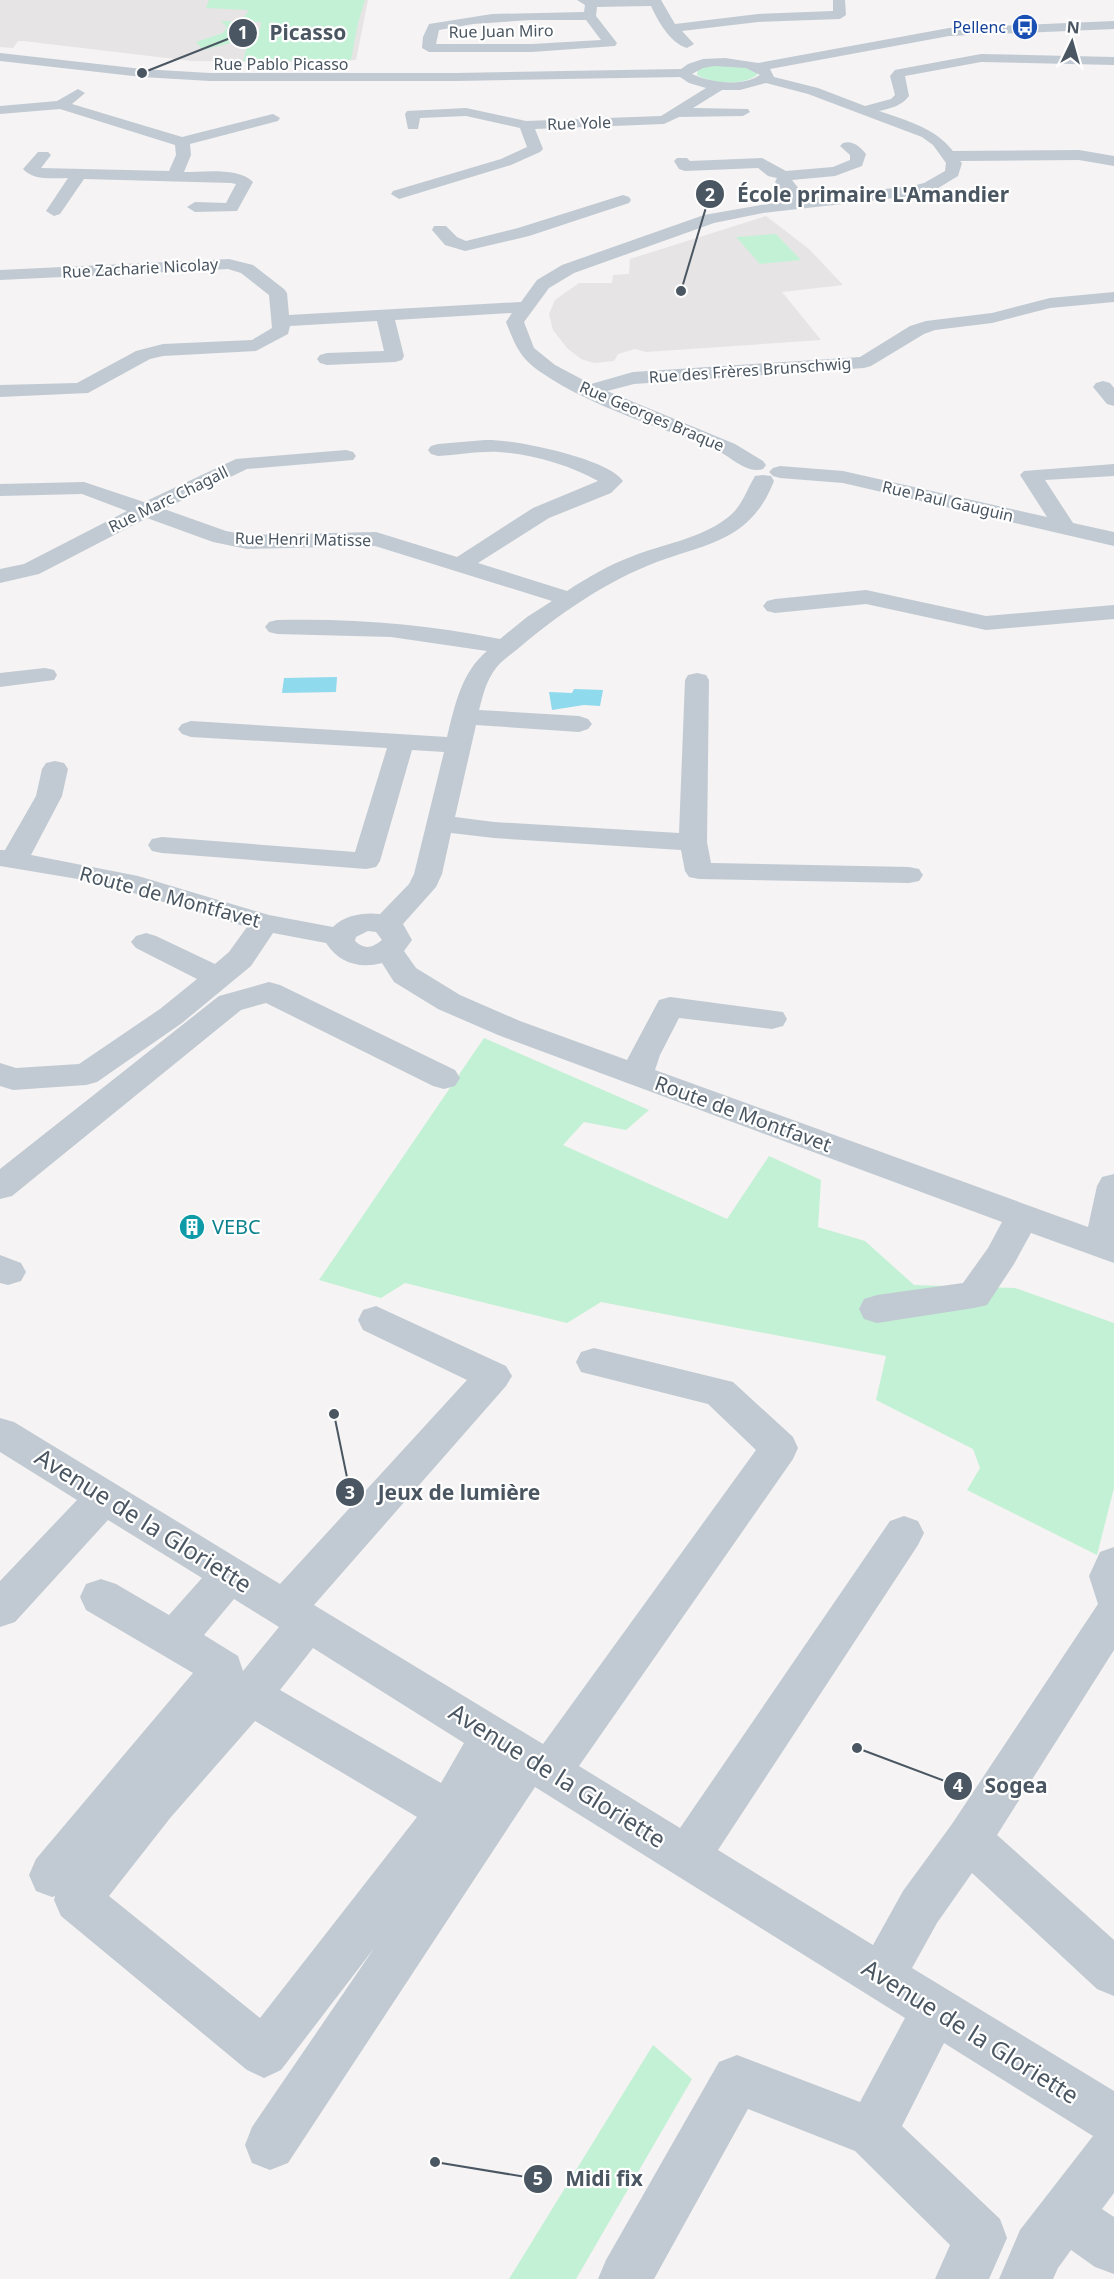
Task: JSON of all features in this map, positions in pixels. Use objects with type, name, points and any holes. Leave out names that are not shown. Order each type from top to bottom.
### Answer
[{"type":"street","points":[[670,29],[758,18],[840,15],[839,0]]},
{"type":"street","points":[[588,6],[656,1],[670,29],[697,52],[713,62]]},
{"type":"street","name":"Rue Juan Miro","points":[[588,6],[610,43],[532,48],[428,53],[431,30],[454,21],[588,6]]},
{"type":"street","points":[[758,18],[777,26],[759,32]]},
{"type":"street","points":[[0,391],[81,389],[142,355],[163,350],[256,345],[280,330],[280,321],[524,307],[543,284],[568,269],[594,258],[734,212],[929,187],[952,173],[954,162],[938,142],[927,134],[761,73],[737,62],[713,62],[693,66],[685,73],[690,79],[698,82],[719,86],[741,85],[761,73],[949,33],[1025,27],[1114,25]]},
{"type":"street","points":[[532,48],[540,72]]},
{"type":"street","name":"Rue Pablo Picasso","points":[[0,57],[110,73],[210,77],[455,77],[685,73]]},
{"type":"street","points":[[44,63],[54,58],[73,57],[194,68],[297,69],[312,72],[312,78]]},
{"type":"street","points":[[866,110],[896,102],[902,96],[897,76],[900,73],[987,57],[1114,61]]},
{"type":"street","name":"Rue Pablo Picasso","points":[[0,63],[245,84],[336,83],[455,77]]},
{"type":"street","points":[[61,105],[110,73]]},
{"type":"street","name":"Rue Yole","points":[[399,194],[506,162],[535,149],[526,125],[592,117],[664,120],[719,86]]},
{"type":"street","points":[[2,108],[61,105],[182,142],[273,118]]},
{"type":"street","points":[[413,126],[412,114],[465,112],[526,125]]},
{"type":"street","points":[[673,114],[743,112]]},
{"type":"street","points":[[174,176],[184,154],[185,147],[182,142]]},
{"type":"street","points":[[682,161],[685,166],[762,163],[774,173],[786,176],[835,171],[856,163],[858,154],[848,146]]},
{"type":"street","points":[[43,155],[31,169],[38,173],[233,178],[245,182],[231,208],[195,207]]},
{"type":"street","points":[[949,156],[1079,155],[1114,161]]},
{"type":"street","points":[[54,211],[80,174]]},
{"type":"street","points":[[786,176],[783,182],[802,203]]},
{"type":"street","points":[[440,230],[451,241],[465,246],[523,232],[623,200]]},
{"type":"street","points":[[523,232],[554,243]]},
{"type":"street","points":[[574,251],[594,258]]},
{"type":"street","name":"Rue Zacharie Nicolay","points":[[0,275],[229,264],[247,269],[279,293],[280,321]]},
{"type":"street","name":"Rue des Frères Brunschwig","points":[[590,390],[633,378],[864,362],[917,330],[933,325],[992,318],[1050,303],[1114,297]]},
{"type":"street","name":"Rue Georges Braque","points":[[524,307],[515,322],[526,350],[548,369],[610,401],[728,448],[766,473]]},
{"type":"street","points":[[327,359],[395,356],[386,315]]},
{"type":"street","points":[[438,450],[498,446],[601,473],[612,481],[603,488],[541,513],[462,564]]},
{"type":"street","name":"Rue Marc Chagall","points":[[0,576],[31,569],[243,463],[346,456]]},
{"type":"street","points":[[1065,528],[1031,475],[1114,471]]},
{"type":"street","points":[[387,938],[422,887],[428,873],[474,683],[488,662],[535,622],[607,575],[642,560],[700,541],[735,523],[755,501],[766,473]]},
{"type":"street","name":"Rue Paul Gauguin","points":[[766,473],[843,477],[1112,540]]},
{"type":"street","name":"Rue Henri Matisse","points":[[0,490],[84,488],[221,537],[247,542],[376,539],[570,599]]},
{"type":"street","points":[[775,606],[866,597],[986,623],[1114,612]]},
{"type":"street","points":[[277,627],[339,625],[460,639],[503,648]]},
{"type":"street","points":[[0,680],[45,675]]},
{"type":"street","points":[[698,680],[693,842],[699,871],[909,875]]},
{"type":"street","points":[[465,717],[579,724]]},
{"type":"street","points":[[191,729],[458,745]]},
{"type":"street","points":[[162,845],[366,861],[402,741]]},
{"type":"street","points":[[7,859],[49,796],[55,769]]},
{"type":"street","points":[[440,823],[494,830],[693,842]]},
{"type":"street","name":"Route de Montfavet","points":[[7,859],[138,885],[265,923],[340,937],[342,948],[355,955],[373,956],[387,938],[405,975],[449,1002],[509,1028],[1108,1248]]},
{"type":"street","points":[[0,1074],[13,1079],[86,1074],[171,1016],[240,959],[265,923]]},
{"type":"street","points":[[146,942],[218,977]]},
{"type":"street","points":[[0,1187],[230,1003],[269,992],[444,1078]]},
{"type":"street","points":[[638,1075],[644,1055],[670,1007],[772,1019]]},
{"type":"street","points":[[1108,1248],[1114,1186]]},
{"type":"street","points":[[877,1309],[974,1295],[1002,1255],[1022,1216]]},
{"type":"street","points":[[376,1320],[493,1376],[297,1616],[250,1695],[155,1802],[77,1900],[264,2053],[449,1812],[523,1756]]},
{"type":"street","points":[[270,2145],[523,1756],[779,1448],[720,1392],[594,1362]]},
{"type":"street","name":"Avenue de la Gloriette","points":[[2,1437],[105,1497],[1114,2120]]},
{"type":"street","points":[[0,1609],[105,1497]]},
{"type":"street","points":[[687,1857],[904,1533]]},
{"type":"street","points":[[1114,1564],[1109,1576],[1114,1595]]},
{"type":"street","points":[[174,1639],[230,1575]]},
{"type":"street","points":[[52,1875],[223,1669],[102,1597]]},
{"type":"street","points":[[881,1977],[920,1907],[968,1839],[1114,1614]]},
{"type":"street","points":[[250,1695],[449,1812]]},
{"type":"street","points":[[968,1839],[1114,1972]]},
{"type":"street","points":[[872,2132],[935,2010]]},
{"type":"street","points":[[625,2279],[737,2080],[872,2132],[981,2238],[962,2279]]},
{"type":"street","points":[[1026,2279],[1040,2249],[1114,2151]]},
{"type":"street","points":[[1065,2216],[1114,2248]]},
{"type":"shaded area","points":[[0,0],[368,0],[356,60],[314,62],[192,61],[23,41],[18,41],[13,48],[0,47]]},
{"type":"shaded area","points":[[766,216],[809,249],[843,285],[782,292],[821,340],[646,352],[635,349],[618,354],[614,361],[594,363],[581,359],[567,348],[553,330],[549,314],[555,300],[579,283],[612,283],[613,275],[629,274],[630,259]]},
{"type":"green space","points":[[209,0],[365,0],[351,60],[243,61],[248,42],[260,29],[261,22],[241,21],[249,10],[206,8]]},
{"type":"green space","points":[[221,21],[253,22],[257,27],[246,39],[203,50],[196,42],[223,33],[227,27]]},
{"type":"green space","points":[[710,65],[739,65],[757,72],[757,75],[744,81],[727,82],[697,75],[698,69]]},
{"type":"green space","points":[[776,234],[801,260],[760,264],[736,237]]},
{"type":"green space","points":[[484,1038],[649,1110],[626,1130],[584,1122],[563,1145],[727,1219],[769,1156],[821,1180],[818,1227],[865,1241],[914,1285],[1015,1288],[1114,1323],[1114,1488],[1097,1555],[967,1490],[980,1468],[973,1449],[876,1400],[886,1356],[601,1302],[567,1323],[405,1283],[381,1298],[319,1280]]},
{"type":"green space","points":[[653,2045],[692,2079],[576,2279],[509,2279]]},
{"type":"water","points":[[337,677],[336,692],[282,693],[284,678]]},
{"type":"water","points":[[574,689],[603,690],[600,706],[584,705],[552,710],[549,692],[572,693]]},
{"type":"place","name":"Pellenc","points":[[1025,27]]},
{"type":"place","name":"Picasso","points":[[142,73]]},
{"type":"place","name":"École primaire L'Amandier","points":[[681,291]]},
{"type":"place","name":"VEBC","points":[[192,1227]]},
{"type":"place","name":"Jeux de lumière","points":[[334,1414]]},
{"type":"place","name":"Sogea","points":[[857,1748]]},
{"type":"place","name":"Midi fix","points":[[435,2162]]}]
